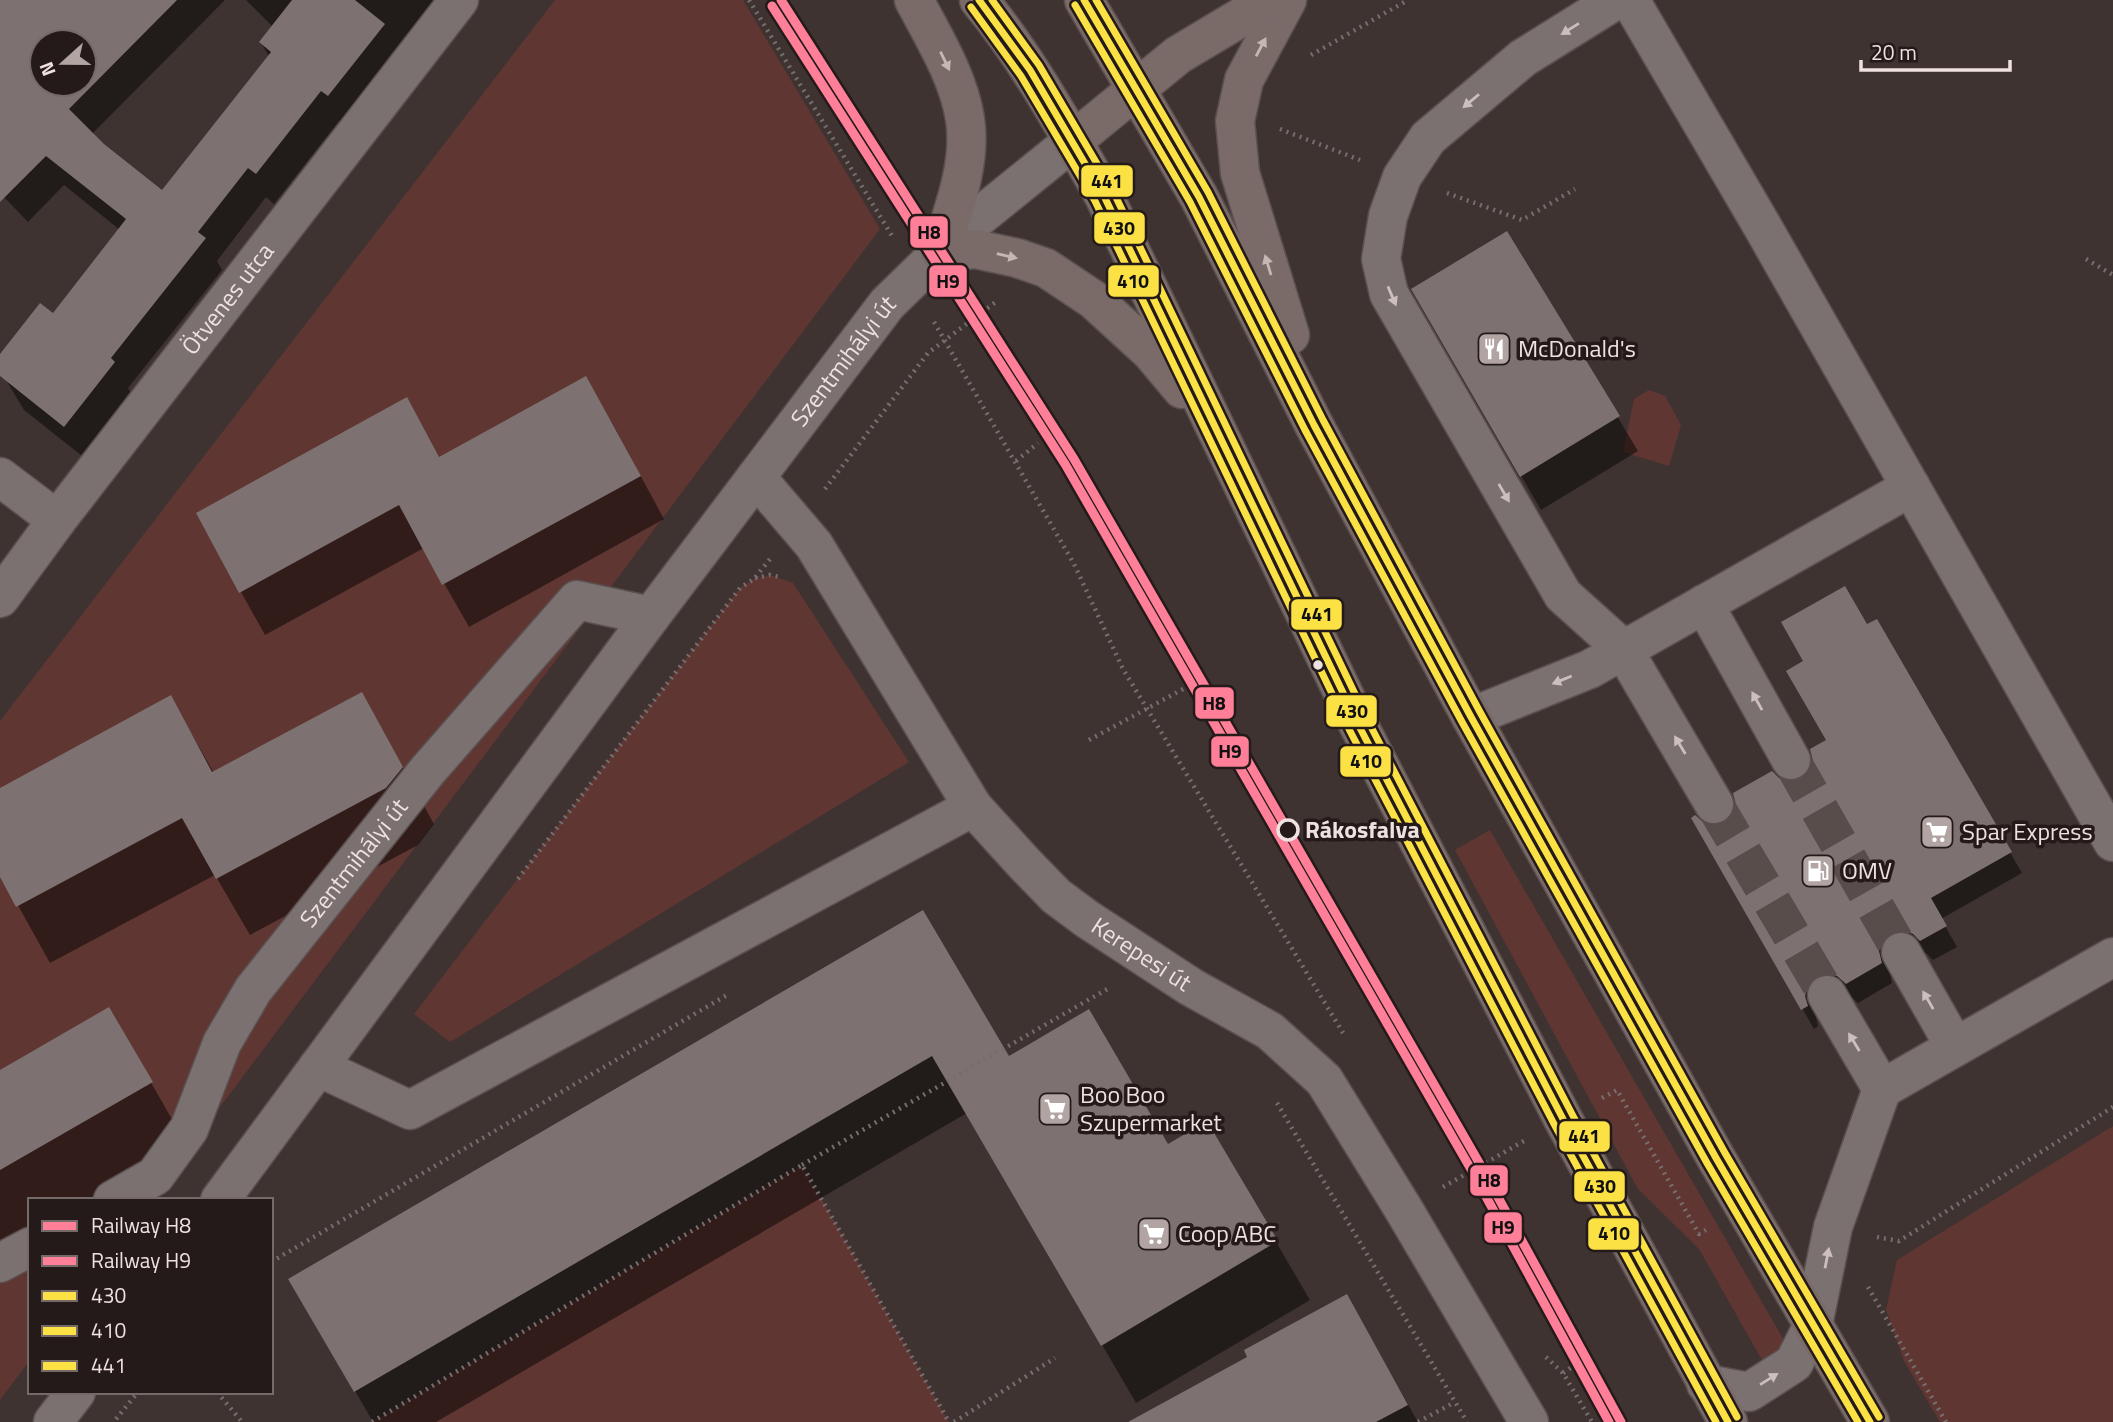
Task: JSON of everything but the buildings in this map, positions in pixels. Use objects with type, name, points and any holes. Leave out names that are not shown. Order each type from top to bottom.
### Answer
[{"type":"main road","points":[[914,0],[951,72],[965,119],[965,159],[953,213],[940,251],[975,249],[1017,258],[1046,268],[1094,300],[1151,352],[1217,431]]},
{"type":"main road","points":[[979,0],[1000,25],[1104,196],[1359,726],[1563,1119],[1728,1422]]},
{"type":"main road","points":[[1084,0],[1199,197],[1314,425],[1471,717],[1716,1158],[1870,1422]]},
{"type":"main road","points":[[1073,141],[1178,55],[1269,0]]},
{"type":"main road","points":[[1287,0],[1244,80],[1235,121],[1240,173],[1293,345],[1314,425]]},
{"type":"street","name":"Ötvenes utca","points":[[0,598],[57,520],[459,0]]},
{"type":"street","points":[[1616,0],[1523,58],[1427,138],[1402,177],[1388,216],[1381,259],[1389,294],[1563,595],[1623,649],[1714,804]]},
{"type":"street","points":[[1630,0],[1765,231],[2113,842]]},
{"type":"street","name":"Szentmihályi út","points":[[221,1198],[651,616],[887,304],[940,251],[1073,141]]},
{"type":"street","points":[[0,477],[57,520]]},
{"type":"street","name":"Kerepesi út","points":[[756,477],[814,545],[972,807],[1056,896],[1191,987],[1270,1031],[1324,1080],[1529,1422]]},
{"type":"street","points":[[1471,717],[1590,669],[1911,487]]},
{"type":"street","name":"Szentmihályi út","points":[[116,1198],[155,1176],[189,1129],[222,1043],[253,990],[428,769],[577,600],[651,616]]},
{"type":"street","points":[[1704,604],[1791,760]]},
{"type":"street","points":[[318,1067],[410,1110],[972,807]]},
{"type":"street","points":[[1900,952],[1955,1047]]},
{"type":"street","points":[[1706,1384],[1749,1392],[1794,1363],[1814,1325],[1833,1227],[1882,1089],[2113,957]]},
{"type":"street","points":[[1827,995],[1882,1089]]},
{"type":"street","points":[[0,1264],[28,1248]]},
{"type":"street","points":[[53,1422],[74,1394]]},
{"type":"path","points":[[749,0],[894,239],[943,340],[1074,564],[1123,668],[1345,1037]]},
{"type":"path","points":[[1307,58],[1408,0]]},
{"type":"path","points":[[2086,259],[2113,275]]},
{"type":"path","points":[[514,883],[740,588],[754,579],[798,525],[928,353],[1004,295]]},
{"type":"path","points":[[1016,461],[1038,443]]},
{"type":"path","points":[[1089,740],[1185,688]]},
{"type":"path","points":[[372,1422],[802,1165],[1119,982]]},
{"type":"path","points":[[273,1261],[728,994]]},
{"type":"path","points":[[1833,1227],[1899,1241],[2113,1107]]},
{"type":"path","points":[[802,1165],[948,1422]]},
{"type":"path","points":[[1867,1286],[1947,1422]]},
{"type":"path","points":[[1544,1355],[1563,1373],[1592,1422]]},
{"type":"path","points":[[954,1422],[1055,1358]]},
{"type":"path","points":[[1563,1373],[1578,1363]]},
{"type":"path","points":[[113,1422],[136,1394]]},
{"type":"path","points":[[220,1394],[242,1422]]},
{"type":"path","points":[[1418,1422],[1455,1402]]},
{"type":"shaded area","points":[[555,0],[743,0],[880,229],[152,1198],[28,1198],[28,1363],[0,1400],[0,721]]},
{"type":"shaded area","points":[[1649,390],[1665,396],[1681,425],[1669,466],[1623,452],[1634,399]]},
{"type":"shaded area","points":[[770,575],[793,583],[909,762],[450,1042],[414,1014],[740,588],[754,579]]},
{"type":"shaded area","points":[[1490,830],[1786,1344],[1762,1360],[1699,1249],[1638,1189],[1455,850]]},
{"type":"shaded area","points":[[2113,1126],[2113,1422],[1940,1422],[1904,1361],[1886,1310],[1897,1260]]},
{"type":"shaded area","points":[[802,1165],[949,1422],[372,1422]]},
{"type":"tunnel","points":[[1791,760],[1901,952]]},
{"type":"tunnel","points":[[1714,804],[1827,995]]},
{"type":"rail line","name":"H8","points":[[781,0],[1074,459],[1481,1166],[1621,1422]]},
{"type":"rail line","name":"H9","points":[[772,6],[1065,464],[1472,1171],[1609,1422]]},
{"type":"transit line","name":"430","points":[[979,0],[1030,70],[1104,196],[1359,726],[1563,1119],[1728,1422]]},
{"type":"transit line","name":"441","points":[[992,0],[1039,65],[1113,191],[1368,721],[1572,1114],[1737,1417]]},
{"type":"transit line","name":"430","points":[[1084,0],[1199,197],[1314,425],[1471,717],[1716,1158],[1870,1422]]},
{"type":"transit line","name":"441","points":[[1096,0],[1208,192],[1323,420],[1480,712],[1725,1153],[1879,1417]]},
{"type":"transit line","name":"410","points":[[1075,5],[1190,202],[1305,430],[1462,722],[1707,1163],[1858,1422]]},
{"type":"transit line","name":"410","points":[[971,7],[1021,76],[1095,201],[1350,731],[1554,1124],[1716,1422]]},
{"type":"place","name":"McDonald's","points":[[1494,349]]},
{"type":"place","name":"Rákosfalva","points":[[1288,830]]},
{"type":"place","name":"Spar Express","points":[[1937,832]]},
{"type":"place","name":"OMV","points":[[1818,871]]},
{"type":"place","name":"Boo Boo Szupermarket","points":[[1055,1109]]},
{"type":"place","name":"Coop ABC","points":[[1154,1234]]}]
